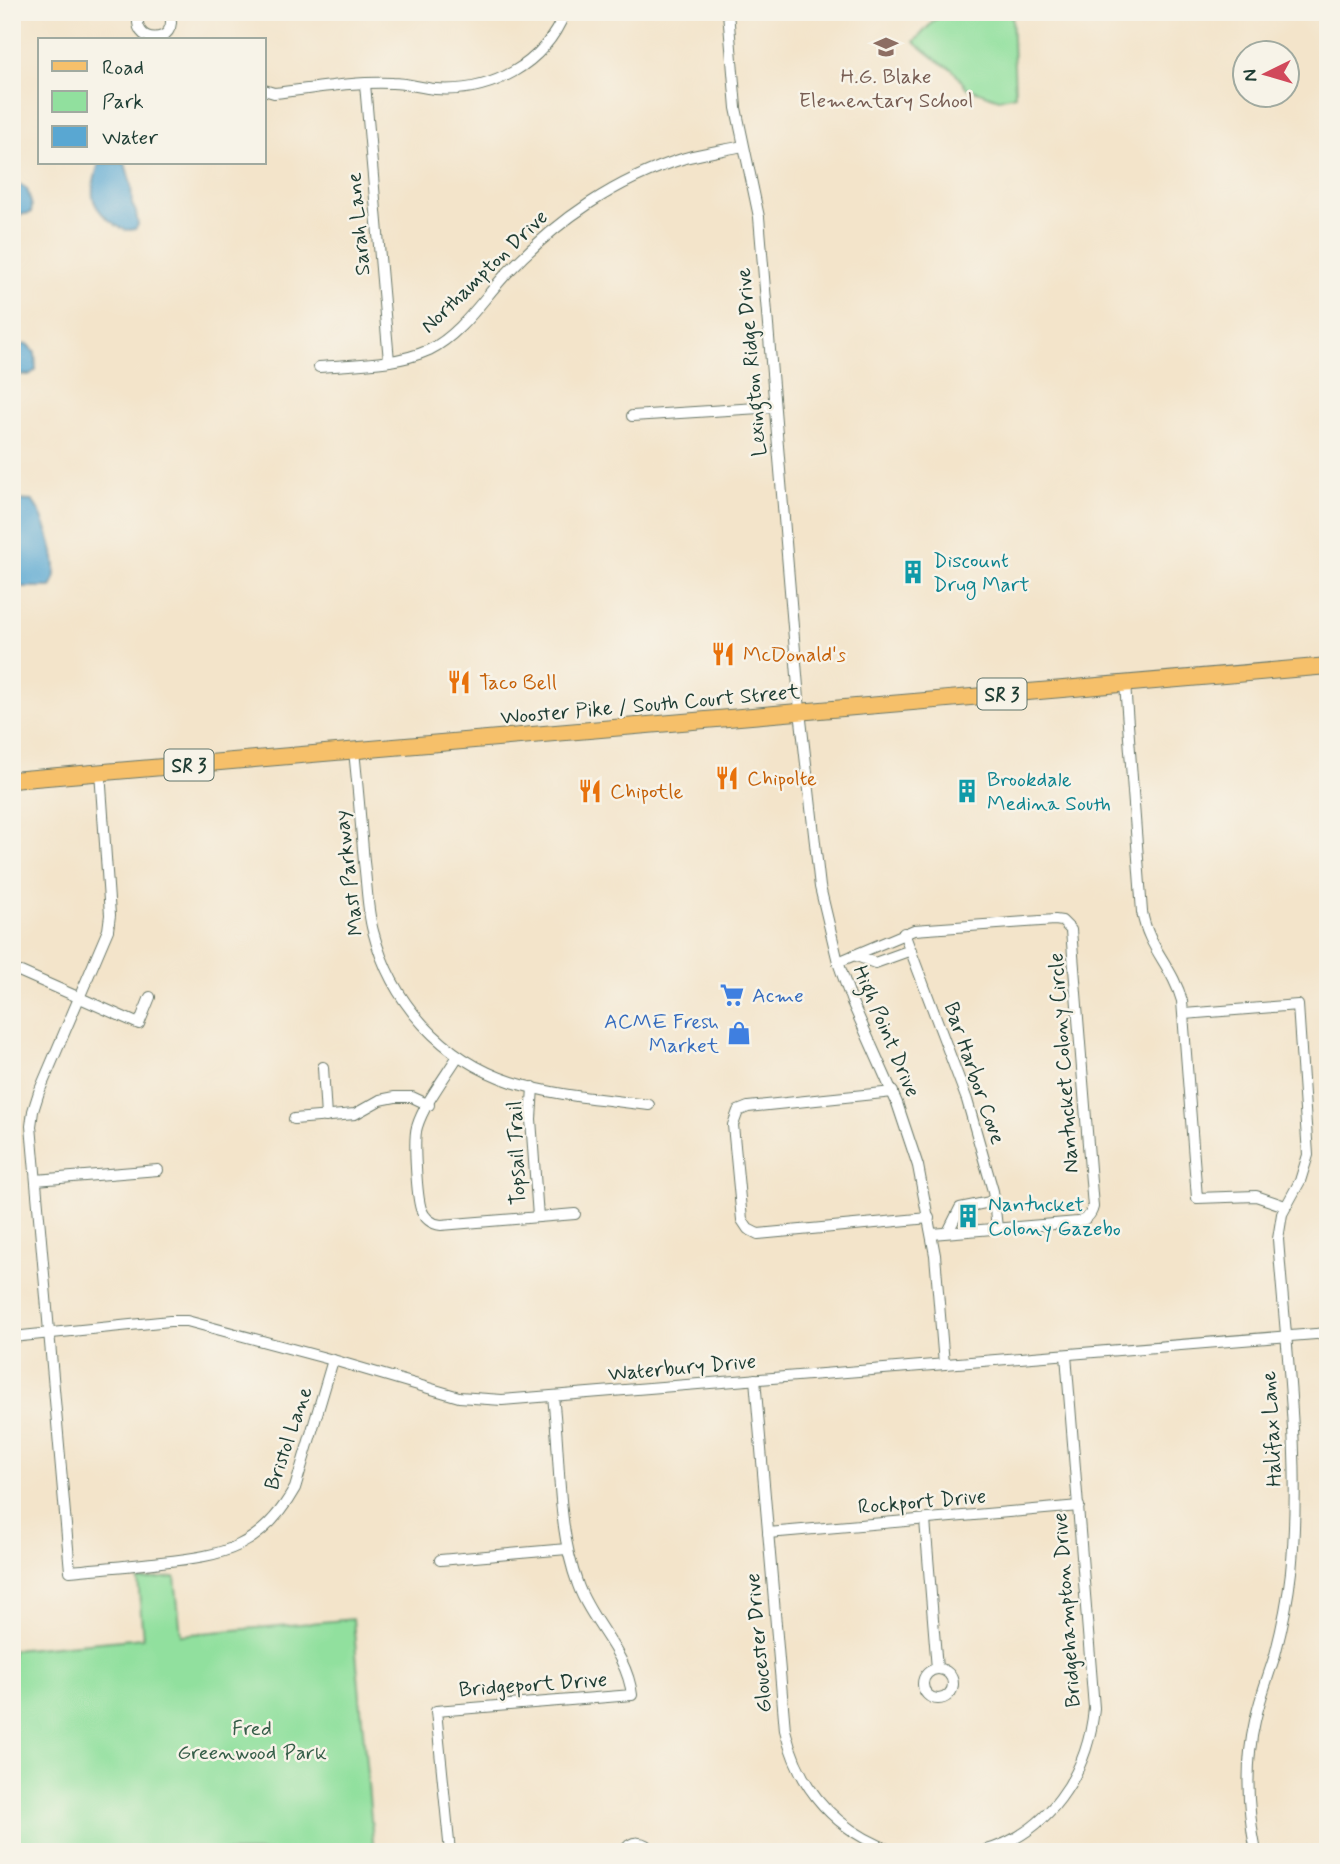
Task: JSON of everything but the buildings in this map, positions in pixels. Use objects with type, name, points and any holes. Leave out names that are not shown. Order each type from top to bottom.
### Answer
[{"type":"main road","name":"Wooster Pike / South Court Street","points":[[100,772],[1328,666]]},
{"type":"main road","name":"SR 3","points":[[12,779],[100,772]]},
{"type":"street","points":[[140,12],[139,28],[147,36],[158,38],[167,32],[171,22],[169,12]]},
{"type":"street","points":[[266,91],[274,93],[392,82],[437,89],[477,88],[514,72],[539,55],[558,28],[565,12]]},
{"type":"street","name":"Lexington Ridge Drive","points":[[728,12],[736,108],[759,216],[800,711]]},
{"type":"street","points":[[167,32],[174,38]]},
{"type":"street","name":"Sarah Lane","points":[[365,84],[390,361]]},
{"type":"street","name":"Northampton Drive","points":[[319,367],[390,361],[420,354],[443,341],[508,271],[548,233],[601,194],[649,171],[686,158],[743,146]]},
{"type":"street","points":[[632,416],[774,407]]},
{"type":"street","points":[[1125,684],[1144,925],[1152,946],[1179,988],[1184,1014],[1197,1198],[1256,1196],[1285,1206]]},
{"type":"street","name":"High Point Drive","points":[[800,711],[814,843],[823,897],[838,962],[852,1002],[893,1092],[915,1156],[932,1234],[944,1364]]},
{"type":"street","name":"Mast Parkway","points":[[354,751],[368,904],[379,953],[396,989],[412,1013],[426,1029],[458,1056],[490,1074],[533,1087],[649,1105]]},
{"type":"street","points":[[50,1334],[31,1126],[38,1092],[105,942],[110,915],[100,772]]},
{"type":"street","name":"Nantucket Colony Circle","points":[[838,962],[914,930],[1055,920],[1062,921],[1070,930],[1093,1207],[1088,1217],[1078,1222],[932,1234]]},
{"type":"street","name":"Bar Harbor Cove","points":[[904,933],[967,1100],[995,1201],[997,1228]]},
{"type":"street","points":[[854,955],[875,963],[911,950]]},
{"type":"street","points":[[21,972],[139,1024],[150,997]]},
{"type":"street","name":"Halifax Lane","points":[[1184,1014],[1298,1005],[1308,1155],[1300,1181],[1285,1206],[1278,1239],[1294,1468],[1293,1538],[1286,1607],[1250,1746],[1248,1807],[1256,1852]]},
{"type":"street","points":[[458,1056],[417,1125],[415,1140],[420,1205],[427,1219],[441,1225],[575,1214]]},
{"type":"street","points":[[323,1067],[326,1117]]},
{"type":"street","name":"Topsail Trail","points":[[533,1087],[531,1119],[538,1217]]},
{"type":"street","points":[[893,1092],[740,1109],[733,1125],[742,1220],[748,1229],[758,1234],[929,1218]]},
{"type":"street","points":[[294,1119],[355,1114],[380,1100],[402,1096],[412,1097],[429,1105]]},
{"type":"street","points":[[36,1180],[158,1170]]},
{"type":"street","points":[[948,1233],[960,1208],[995,1201]]},
{"type":"street","name":"Waterbury Drive","points":[[12,1337],[187,1321],[459,1397],[502,1401],[1328,1333]]},
{"type":"street","name":"Bristol Lane","points":[[50,1334],[69,1571],[199,1558],[233,1548],[263,1530],[281,1510],[295,1488],[333,1360]]},
{"type":"street","name":"Bridgehampton Drive","points":[[980,1852],[1020,1834],[1052,1808],[1073,1780],[1088,1745],[1094,1708],[1066,1355]]},
{"type":"street","name":"Gloucester Drive","points":[[755,1379],[785,1730],[796,1766],[811,1792],[830,1815],[861,1837],[895,1852]]},
{"type":"street","points":[[440,1560],[567,1549],[553,1397]]},
{"type":"street","name":"Rockport Drive","points":[[768,1533],[1079,1506]]},
{"type":"street","points":[[925,1520],[937,1669]]},
{"type":"street","name":"Bridgeport Drive","points":[[450,1852],[436,1711],[632,1695],[631,1683],[623,1664],[611,1639],[585,1600],[567,1549]]},
{"type":"street","points":[[624,1852],[629,1845],[636,1842],[648,1846],[652,1852]]},
{"type":"green space","points":[[942,12],[1012,12],[1015,95],[999,99],[967,88],[952,69],[914,42]]},
{"type":"green space","name":"Fred Greenwood Park","points":[[175,1577],[181,1635],[353,1619],[374,1852],[12,1852],[12,1650],[143,1638],[138,1580]]},
{"type":"water","points":[[99,164],[125,164],[138,225],[135,229],[118,227],[102,213],[94,201],[94,181]]},
{"type":"water","points":[[12,185],[21,185],[27,189],[32,206],[31,213],[12,216]]},
{"type":"water","points":[[27,344],[35,353],[36,370],[29,375],[12,374],[12,347]]},
{"type":"water","points":[[12,500],[32,501],[42,518],[54,557],[54,580],[51,587],[22,587],[12,580]]},
{"type":"place","name":"H.G. Blake Elementary School","points":[[886,47]]},
{"type":"place","name":"Discount Drug Mart","points":[[913,572]]},
{"type":"place","name":"McDonald's","points":[[723,654]]},
{"type":"place","name":"Taco Bell","points":[[459,682]]},
{"type":"place","name":"Chipolte","points":[[727,778]]},
{"type":"place","name":"Chipotle","points":[[590,791]]},
{"type":"place","name":"Brookdale Medina South","points":[[967,791]]},
{"type":"place","name":"Acme","points":[[732,995]]},
{"type":"place","name":"ACME Fresh Market","points":[[739,1033]]},
{"type":"place","name":"Nantucket Colony Gazebo","points":[[968,1216]]}]
